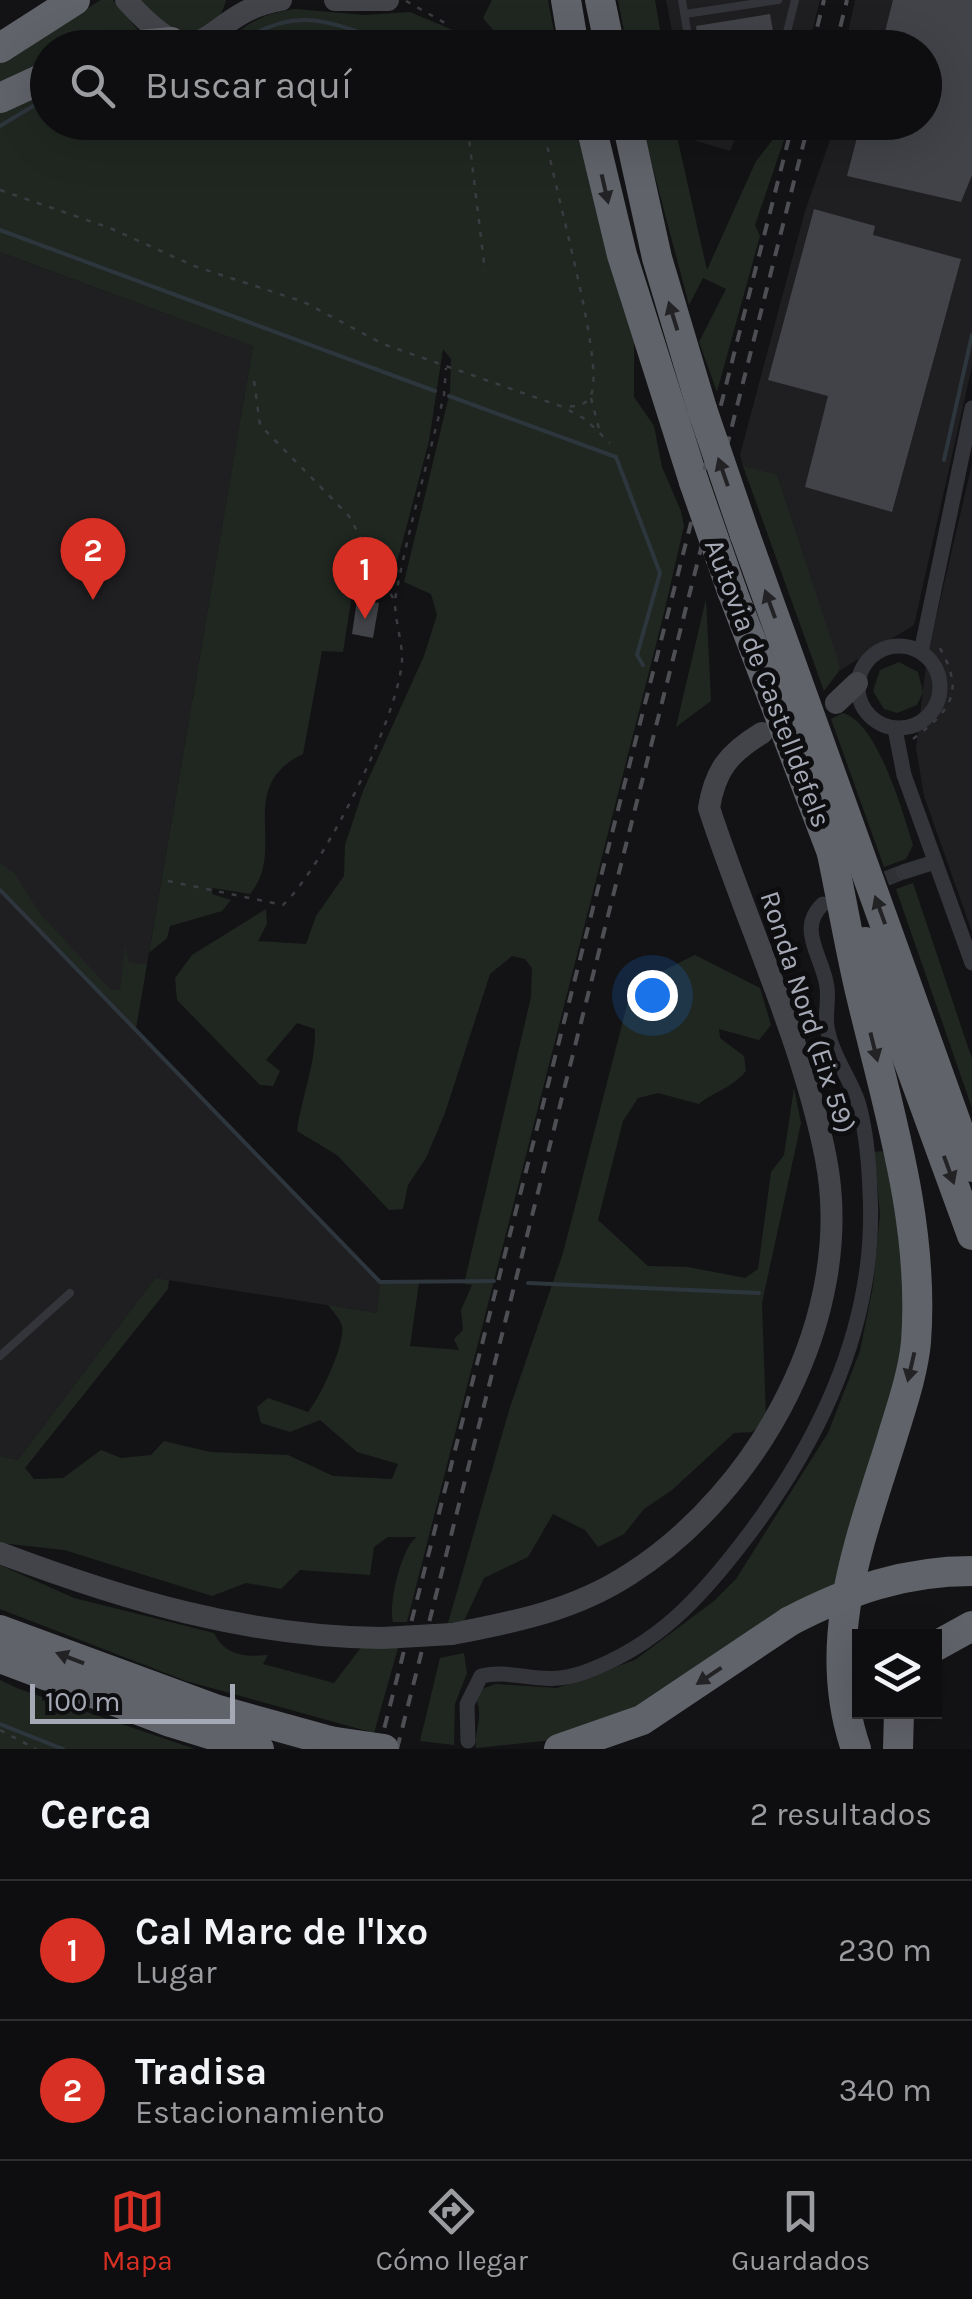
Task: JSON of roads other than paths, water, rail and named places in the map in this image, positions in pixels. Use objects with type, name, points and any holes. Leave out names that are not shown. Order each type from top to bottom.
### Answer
[{"type":"highway","points":[[566,0],[571,30]]},
{"type":"highway","points":[[600,0],[606,30]]},
{"type":"highway","points":[[0,48],[62,8]]},
{"type":"highway","points":[[0,98],[30,84]]},
{"type":"highway","name":"Autovia de Castelldefels","points":[[594,140],[622,255],[694,482],[972,1235]]},
{"type":"highway","name":"Autovia de Castelldefels","points":[[630,140],[657,258],[702,409],[972,1166]]},
{"type":"highway","points":[[831,849],[859,988],[904,1166],[917,1277],[916,1346],[902,1408],[852,1558],[840,1628],[843,1696],[856,1749]]},
{"type":"highway","points":[[559,1749],[642,1720],[790,1622],[864,1586],[934,1571],[972,1571]]},
{"type":"highway","points":[[942,1643],[972,1626]]},
{"type":"highway","points":[[0,1630],[143,1685],[344,1745],[384,1749]]},
{"type":"highway","points":[[0,1658],[170,1722],[259,1749]]},
{"type":"highway","points":[[898,1749],[899,1719]]},
{"type":"main road","points":[[126,0],[157,30]]},
{"type":"main road","points":[[220,30],[233,0]]},
{"type":"main road","points":[[220,30],[261,4],[281,0]]},
{"type":"main road","points":[[338,0],[388,0]]},
{"type":"main road","name":"Ronda Nord (Eix 59)","points":[[0,1553],[91,1587],[228,1624],[307,1637],[452,1634],[536,1618],[586,1598],[630,1574],[714,1502],[792,1388],[814,1328],[829,1243],[826,1161],[798,1064],[709,808],[714,780],[724,762],[762,733]]},
{"type":"street","points":[[921,652],[972,408]]},
{"type":"street","points":[[904,646],[924,624]]},
{"type":"street","points":[[904,646],[921,652],[940,679],[937,704],[920,723],[895,729],[875,722],[859,694],[869,658],[881,650],[904,646]]},
{"type":"street","points":[[895,729],[904,775],[972,963]]},
{"type":"street","points":[[904,872],[935,862]]},
{"type":"street","points":[[468,1741],[467,1704],[481,1676],[554,1682],[584,1673],[634,1652],[699,1599],[768,1511],[818,1431],[851,1346],[872,1230],[858,1104],[827,1032],[827,985],[809,928],[812,914],[823,904]]},
{"type":"lane","points":[[682,0],[687,30]]},
{"type":"lane","points":[[684,14],[778,0]]},
{"type":"lane","points":[[788,30],[795,0]]},
{"type":"lane","points":[[0,1356],[70,1293]]},
{"type":"waterway","points":[[262,30],[296,20],[352,30]]},
{"type":"waterway","points":[[0,126],[30,108]]},
{"type":"waterway","points":[[0,230],[435,391]]},
{"type":"waterway","points":[[944,460],[972,335]]},
{"type":"waterway","points":[[449,396],[616,457],[660,573],[637,655],[643,665]]},
{"type":"waterway","points":[[0,890],[380,1282],[494,1281]]},
{"type":"waterway","points":[[528,1283],[759,1293]]},
{"type":"waterway","points":[[0,1724],[63,1749]]},
{"type":"tunnel","points":[[865,887],[903,872]]},
{"type":"railway","points":[[816,30],[824,0]]},
{"type":"railway","points":[[840,30],[847,0]]},
{"type":"railway","points":[[379,1749],[788,140]]},
{"type":"railway","points":[[397,1749],[804,140]]},
{"type":"place","name":"Tradisa","points":[[93,600]]},
{"type":"place","name":"Cal Marc de l'Ixo","points":[[365,619]]}]
